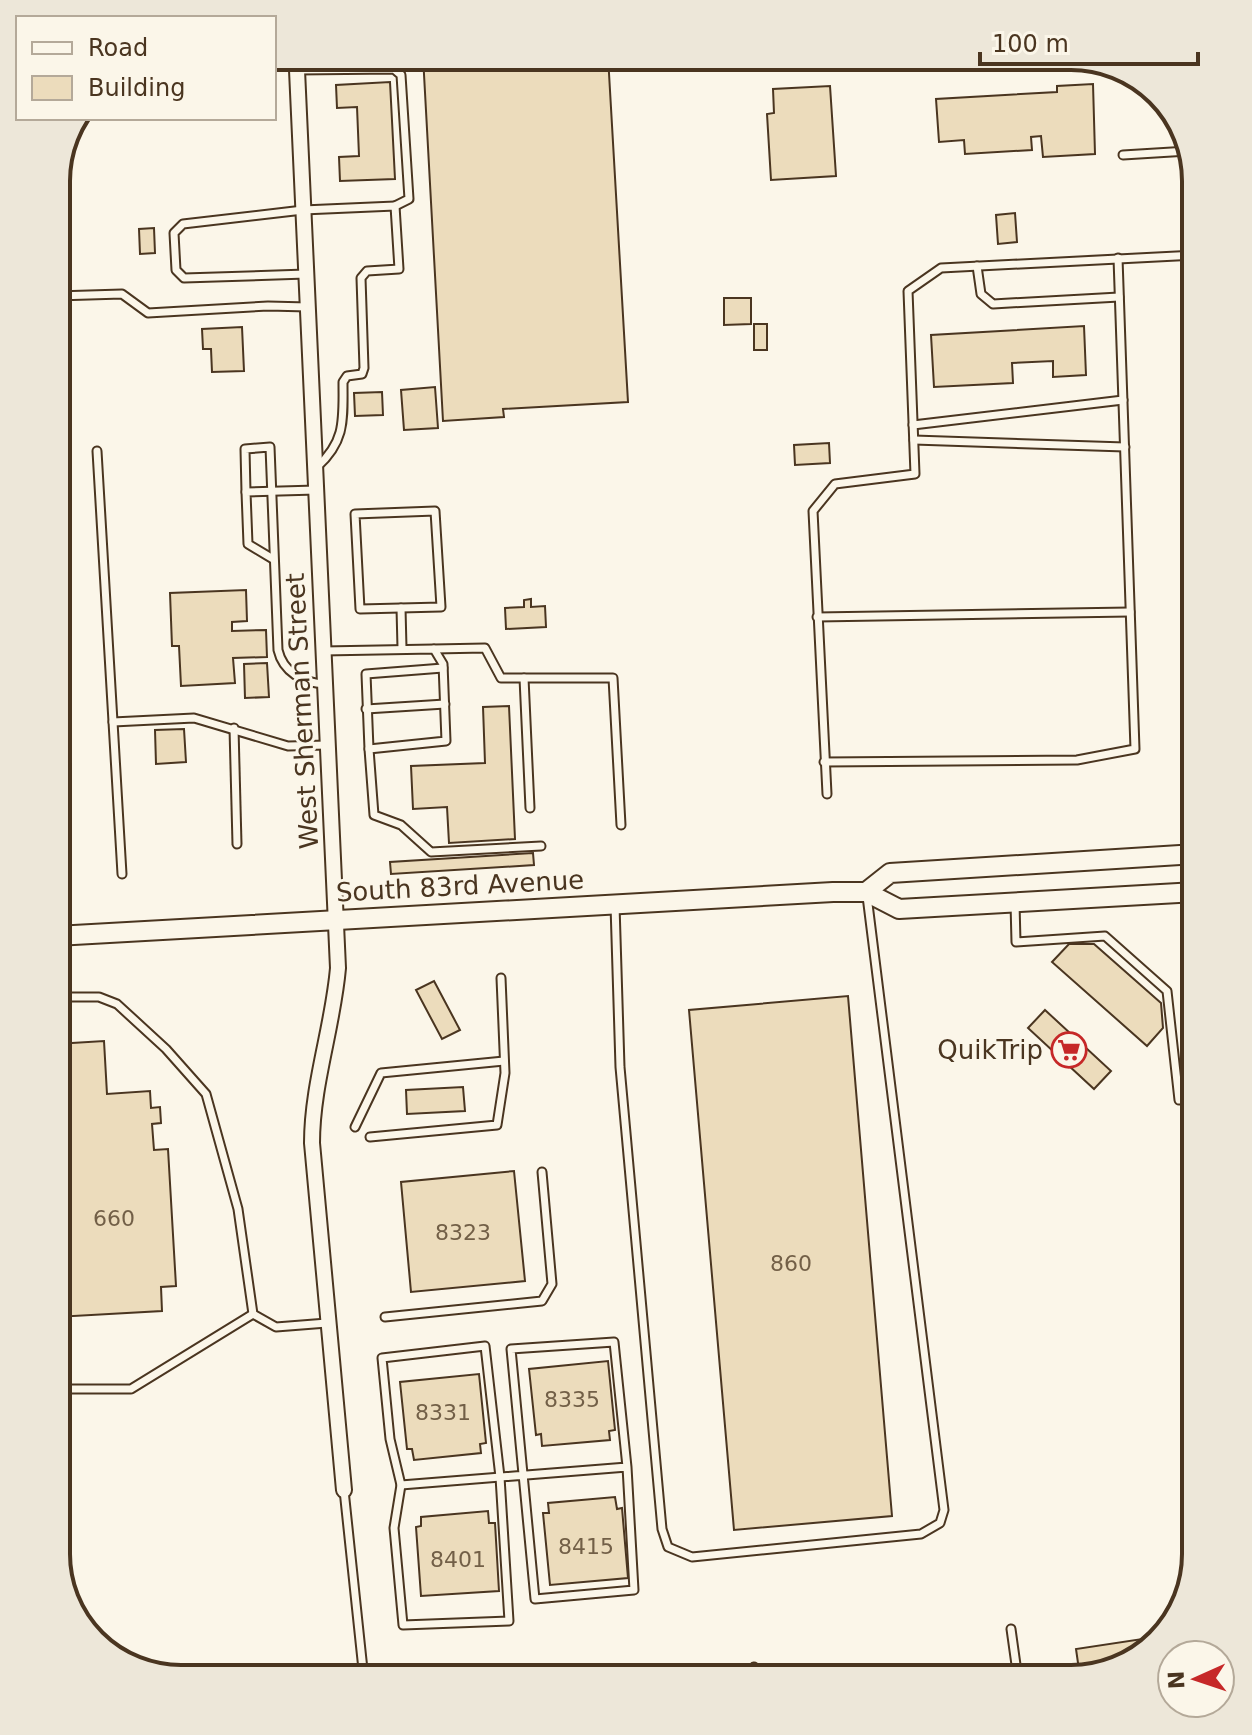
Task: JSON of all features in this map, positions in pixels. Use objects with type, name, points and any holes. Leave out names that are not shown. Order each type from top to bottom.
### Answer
[{"type":"main road","name":"South 83rd Avenue","points":[[866,892],[890,873],[1182,855]]},
{"type":"main road","name":"South 83rd Avenue","points":[[70,935],[615,903],[866,892],[899,909],[1182,893]]},
{"type":"street","name":"West Sherman Street","points":[[297,70],[336,920],[336,996],[312,1120],[327,1323],[344,1490]]},
{"type":"lane","points":[[306,274],[184,278],[176,270],[174,233],[183,224],[303,210],[395,206],[409,199],[401,75],[395,70]]},
{"type":"lane","points":[[1123,155],[1178,152]]},
{"type":"lane","points":[[315,469],[333,453],[343,428],[343,382],[347,376],[362,374],[364,368],[361,278],[367,271],[399,269],[395,206]]},
{"type":"lane","points":[[827,794],[813,511],[835,484],[915,474],[908,291],[941,268],[1182,256]]},
{"type":"lane","points":[[824,762],[1077,760],[1135,749],[1118,258]]},
{"type":"lane","points":[[977,266],[981,294],[993,304],[1119,297]]},
{"type":"lane","points":[[70,296],[122,294],[148,313],[268,306],[308,307]]},
{"type":"lane","points":[[913,425],[1123,400]]},
{"type":"lane","points":[[914,440],[1125,447]]},
{"type":"lane","points":[[273,559],[248,544],[245,449],[270,447],[280,659],[306,681],[325,684]]},
{"type":"lane","points":[[97,451],[122,874]]},
{"type":"lane","points":[[246,492],[316,490]]},
{"type":"lane","points":[[435,511],[441,607],[401,608],[360,609],[355,514],[435,511]]},
{"type":"lane","points":[[401,608],[402,648]]},
{"type":"lane","points":[[817,617],[1130,612]]},
{"type":"lane","points":[[323,651],[485,648],[501,678],[613,678],[621,825]]},
{"type":"lane","points":[[369,749],[445,743],[443,668],[434,649]]},
{"type":"lane","points":[[443,668],[366,674],[372,813],[401,825],[431,852],[541,846]]},
{"type":"lane","points":[[524,678],[530,808]]},
{"type":"lane","points":[[366,709],[445,704]]},
{"type":"lane","points":[[113,722],[194,718],[288,746],[327,745]]},
{"type":"lane","points":[[234,728],[237,844]]},
{"type":"lane","points":[[615,903],[620,1067],[662,1529],[668,1547],[692,1557],[921,1534],[940,1523],[944,1510],[866,892]]},
{"type":"lane","points":[[1015,902],[1016,942],[1105,936],[1167,991],[1179,1100],[1182,1100]]},
{"type":"lane","points":[[370,1137],[497,1125],[504,1061],[501,978]]},
{"type":"lane","points":[[70,997],[99,997],[117,1004],[166,1049],[206,1094],[238,1209],[253,1314]]},
{"type":"lane","points":[[355,1127],[381,1073],[504,1061]]},
{"type":"lane","points":[[385,1317],[542,1301],[552,1284],[542,1172]]},
{"type":"lane","points":[[253,1314],[276,1327],[327,1323]]},
{"type":"lane","points":[[70,1389],[131,1389],[180,1356],[253,1314]]},
{"type":"lane","points":[[614,1342],[627,1467],[634,1590],[535,1599],[511,1349],[614,1342]]},
{"type":"lane","points":[[485,1346],[500,1477],[509,1621],[403,1625],[394,1528],[401,1485],[390,1439],[382,1358],[485,1346]]},
{"type":"lane","points":[[401,1485],[627,1467]]},
{"type":"lane","points":[[344,1490],[363,1665]]},
{"type":"lane","points":[[1011,1629],[1016,1665]]},
{"type":"building","points":[[424,70],[609,70],[628,402],[503,409],[504,417],[443,421]]},
{"type":"building","points":[[390,82],[395,179],[340,181],[339,157],[359,156],[357,107],[337,108],[336,85]]},
{"type":"building","points":[[1093,84],[1095,154],[1043,157],[1041,136],[1031,137],[1032,150],[965,154],[964,140],[939,142],[936,99],[1057,92],[1057,86]]},
{"type":"building","points":[[830,86],[836,176],[771,180],[767,114],[774,113],[773,89]]},
{"type":"building","points":[[1015,213],[1017,242],[998,244],[996,215]]},
{"type":"building","points":[[154,228],[155,253],[140,254],[139,229]]},
{"type":"building","points":[[724,298],[751,298],[751,324],[724,325]]},
{"type":"building","points":[[754,324],[767,324],[767,350],[754,350]]},
{"type":"building","points":[[1084,326],[1086,375],[1053,377],[1053,361],[1012,363],[1013,383],[934,387],[931,335]]},
{"type":"building","points":[[242,327],[244,371],[212,372],[211,349],[203,349],[202,329]]},
{"type":"building","points":[[435,387],[438,428],[404,430],[401,390]]},
{"type":"building","points":[[382,392],[383,415],[355,416],[354,393]]},
{"type":"building","points":[[829,443],[830,463],[795,465],[794,445]]},
{"type":"building","points":[[246,590],[247,621],[232,622],[232,631],[266,630],[267,657],[233,658],[235,683],[181,686],[179,646],[172,646],[170,593]]},
{"type":"building","points":[[531,599],[531,607],[545,606],[546,627],[506,629],[505,608],[524,607],[524,600]]},
{"type":"building","points":[[267,663],[269,697],[245,698],[244,664]]},
{"type":"building","points":[[509,706],[515,839],[449,843],[447,807],[413,809],[411,766],[485,763],[483,707]]},
{"type":"building","points":[[184,729],[186,762],[156,764],[155,730]]},
{"type":"building","points":[[533,853],[534,865],[391,874],[390,862]]},
{"type":"building","name":"QuikTrip","points":[[1069,944],[1094,944],[1161,1003],[1163,1028],[1147,1046],[1052,962]]},
{"type":"building","points":[[434,981],[460,1030],[442,1039],[416,990]]},
{"type":"building","points":[[848,996],[892,1516],[734,1530],[689,1010]]},
{"type":"building","name":"QuikTrip","points":[[1045,1010],[1111,1071],[1094,1089],[1028,1028]]},
{"type":"building","points":[[104,1041],[107,1094],[150,1091],[151,1108],[160,1107],[161,1123],[152,1124],[154,1150],[168,1149],[176,1286],[161,1287],[162,1311],[70,1316],[70,1043]]},
{"type":"building","points":[[463,1087],[465,1111],[407,1114],[406,1090]]},
{"type":"building","points":[[514,1171],[525,1281],[411,1292],[401,1182]]},
{"type":"building","points":[[608,1361],[615,1430],[609,1431],[610,1440],[542,1446],[541,1434],[536,1435],[529,1369]]},
{"type":"building","points":[[479,1374],[486,1443],[480,1444],[481,1453],[414,1460],[412,1449],[407,1449],[400,1382]]},
{"type":"building","points":[[615,1497],[617,1509],[622,1508],[628,1578],[550,1585],[543,1513],[549,1513],[548,1503]]},
{"type":"building","points":[[488,1511],[489,1523],[495,1523],[499,1591],[421,1596],[416,1527],[421,1526],[421,1517]]},
{"type":"building","points":[[1141,1639],[1113,1657],[1078,1664],[1076,1649]]},
{"type":"place","name":"QuikTrip","points":[[1069,1050]]}]
